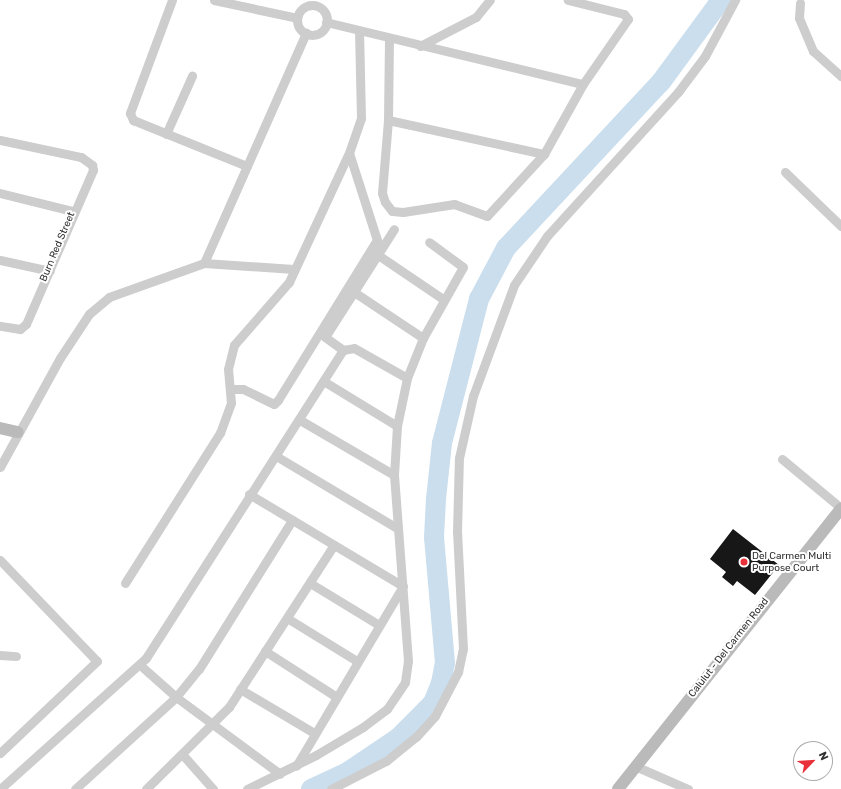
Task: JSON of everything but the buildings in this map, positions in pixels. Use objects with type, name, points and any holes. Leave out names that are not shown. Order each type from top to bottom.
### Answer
[{"type":"main road","points":[[0,428],[18,432]]},
{"type":"main road","name":"Calulut - Del Carmen Road","points":[[618,789],[841,508]]},
{"type":"street","points":[[172,0],[130,113],[133,120],[247,166]]},
{"type":"street","points":[[214,0],[297,18]]},
{"type":"street","points":[[420,46],[476,17],[490,0]]},
{"type":"street","points":[[389,39],[388,120],[382,193],[392,211],[414,212],[454,204],[488,216],[544,154],[583,84],[628,19],[621,13],[568,0]]},
{"type":"street","points":[[331,789],[386,761],[416,737],[435,716],[458,672],[463,649],[457,532],[460,458],[472,396],[514,285],[548,236],[678,92],[705,56],[735,0]]},
{"type":"street","points":[[318,3],[324,12],[326,22],[321,32],[306,33],[299,27],[297,18],[302,8],[318,3]]},
{"type":"street","points":[[800,3],[799,18],[813,50],[841,76]]},
{"type":"street","points":[[326,22],[359,32],[583,84]]},
{"type":"street","points":[[125,583],[220,433],[232,389],[228,369],[234,345],[289,282],[349,153],[361,118],[359,32]]},
{"type":"street","points":[[204,263],[306,33]]},
{"type":"street","points":[[166,134],[192,76]]},
{"type":"street","points":[[388,120],[544,154]]},
{"type":"street","name":"Burn Red Street","points":[[0,140],[81,157],[92,165],[91,178],[73,210],[50,271],[20,328],[0,326]]},
{"type":"street","points":[[232,389],[243,389],[274,404],[278,400],[377,240],[349,153]]},
{"type":"street","points":[[785,172],[841,226]]},
{"type":"street","points":[[0,194],[73,210]]},
{"type":"street","points":[[394,229],[325,337],[343,350],[354,348],[407,378]]},
{"type":"street","points":[[247,789],[296,766],[363,727],[397,698],[405,682],[408,661],[394,475],[397,426],[407,378],[423,338],[443,299],[463,267],[429,242]]},
{"type":"street","points":[[378,255],[443,299]]},
{"type":"street","points":[[0,260],[50,271]]},
{"type":"street","points":[[0,466],[60,358],[97,305],[128,288],[204,263],[294,269]]},
{"type":"street","points":[[354,292],[423,338]]},
{"type":"street","points":[[0,789],[140,665],[249,494],[325,382],[343,350]]},
{"type":"street","points":[[325,382],[397,426]]},
{"type":"street","points":[[300,420],[394,475]]},
{"type":"street","points":[[276,456],[397,528]]},
{"type":"street","points":[[782,460],[841,508]]},
{"type":"street","points":[[249,494],[403,586]]},
{"type":"street","points":[[75,789],[176,697],[199,669],[292,520]]},
{"type":"street","points":[[149,788],[212,725],[240,689],[334,545]]},
{"type":"street","points":[[0,560],[97,660],[0,753]]},
{"type":"street","points":[[310,583],[379,624]]},
{"type":"street","points":[[296,766],[335,696],[403,586]]},
{"type":"street","points":[[286,618],[357,661]]},
{"type":"street","points":[[265,651],[335,696]]},
{"type":"street","points":[[0,655],[16,656]]},
{"type":"street","points":[[140,665],[176,697],[280,774]]},
{"type":"street","points":[[240,689],[314,733]]},
{"type":"street","points":[[182,754],[212,789]]},
{"type":"street","points":[[635,766],[688,789]]},
{"type":"waterway","points":[[311,789],[346,773],[398,738],[433,703],[441,683],[445,663],[434,537],[436,499],[442,443],[479,299],[506,248],[661,82],[721,0]]},
{"type":"place","name":"Del Carmen Multi Purpose Court","points":[[744,562]]}]
